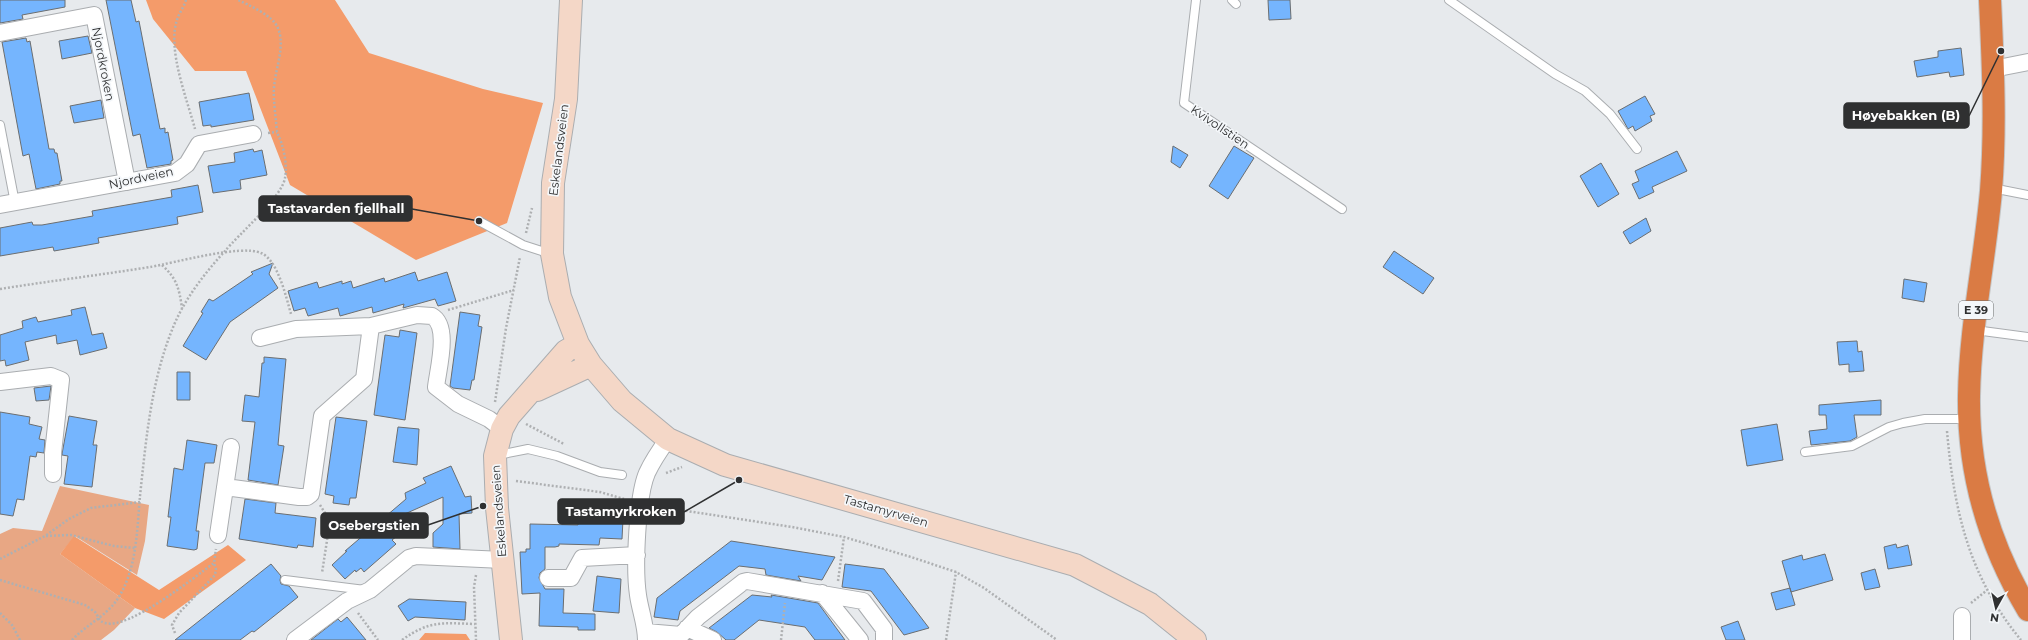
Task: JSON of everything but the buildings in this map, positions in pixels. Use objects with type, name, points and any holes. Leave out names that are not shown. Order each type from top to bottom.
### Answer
[{"type":"highway","name":"E 39","points":[[1990,0],[1994,143],[1991,188],[1974,330],[1969,395],[1969,419],[1973,461],[1987,518],[2011,581],[2028,610]]},
{"type":"main road","name":"Eskelandsveien","points":[[530,393],[591,365],[578,344],[560,297],[552,254],[553,183],[566,99],[571,0]]},
{"type":"main road","name":"Eskelandsveien","points":[[511,640],[497,508],[495,456],[502,429],[509,416],[566,351],[578,344]]},
{"type":"main road","name":"Tastamyrveien","points":[[591,365],[622,401],[668,439],[725,465],[1075,566],[1150,604],[1194,640]]},
{"type":"street","name":"Njordkroken","points":[[0,33],[94,16],[127,182]]},
{"type":"street","points":[[1993,69],[2028,62]]},
{"type":"street","points":[[199,144],[254,134]]},
{"type":"street","name":"Njordveien","points":[[8,204],[175,173],[182,169],[199,144]]},
{"type":"street","points":[[260,338],[296,329],[371,326],[417,315],[432,316],[440,323],[442,334],[436,387],[458,404],[489,419],[502,429]]},
{"type":"street","points":[[225,487],[299,497],[307,497],[310,494],[322,416],[364,379],[371,326]]},
{"type":"street","points":[[0,382],[52,376],[61,380],[53,453],[53,474]]},
{"type":"street","points":[[668,439],[656,456],[647,474],[642,490],[637,555],[638,594],[646,636],[680,636],[708,608],[743,582],[786,587],[863,601],[884,629],[884,640]]},
{"type":"street","points":[[218,535],[231,447]]},
{"type":"street","points":[[548,578],[571,578],[582,558],[637,555]]},
{"type":"street","points":[[295,640],[346,601],[370,590],[409,558],[416,556],[503,560]]},
{"type":"street","points":[[828,594],[860,640]]},
{"type":"street","points":[[1962,616],[1962,640]]},
{"type":"street","points":[[687,628],[713,640]]},
{"type":"lane","name":"Kvivollstien","points":[[1196,0],[1184,102],[1342,209]]},
{"type":"lane","points":[[1450,0],[1555,74],[1585,91],[1610,114],[1637,149]]},
{"type":"lane","name":"Njordveien","points":[[0,125],[8,204]]},
{"type":"lane","points":[[1991,188],[2028,195]]},
{"type":"lane","points":[[479,221],[523,245],[552,254]]},
{"type":"lane","points":[[1974,330],[2028,337]]},
{"type":"lane","points":[[1805,452],[1852,446],[1890,427],[1903,423],[1925,419],[1969,419]]},
{"type":"lane","points":[[495,456],[528,449],[557,456],[600,472],[622,475]]},
{"type":"lane","points":[[285,580],[370,590]]},
{"type":"path","points":[[186,0],[177,20],[174,37],[180,71],[199,144]]},
{"type":"path","points":[[72,640],[84,627],[98,619],[116,600],[129,579],[135,548],[149,425],[158,375],[172,330],[182,308],[224,252],[271,202],[283,185],[286,176],[282,145],[277,132],[274,88],[281,37],[275,23],[255,8],[238,0]]},
{"type":"path","points":[[495,404],[514,290],[523,245],[534,203]]},
{"type":"path","points":[[0,289],[161,265],[224,252],[256,252],[269,259],[282,284],[296,329]]},
{"type":"path","points":[[161,265],[174,277],[180,294],[182,308]]},
{"type":"path","points":[[432,316],[514,290]]},
{"type":"path","points":[[660,478],[676,468],[689,466]]},
{"type":"path","points":[[516,481],[600,492],[628,500]]},
{"type":"path","points":[[310,494],[323,508],[330,521],[320,585]]},
{"type":"path","points":[[652,500],[652,505],[792,527],[844,537],[956,572],[984,588],[1057,640]]},
{"type":"path","points":[[0,560],[45,536],[69,519],[91,508],[140,502]]},
{"type":"path","points":[[45,536],[71,535],[114,546],[135,548]]},
{"type":"path","points":[[175,632],[172,625],[179,613],[215,575],[216,569],[214,563],[218,535]]},
{"type":"path","points":[[828,594],[844,537]]},
{"type":"path","points":[[0,580],[85,605],[95,612],[98,619],[108,624],[131,619],[214,563]]},
{"type":"path","points":[[946,640],[956,572]]},
{"type":"path","points":[[780,640],[786,587]]},
{"type":"path","points":[[346,601],[378,640]]},
{"type":"path","points":[[0,613],[12,625],[20,640]]},
{"type":"path","points":[[402,640],[417,629],[430,624],[475,624]]},
{"type":"shaded area","points":[[146,0],[335,0],[369,53],[483,89],[543,103],[507,223],[416,260],[290,185],[246,71],[195,71],[153,19]]},
{"type":"shaded area","points":[[60,486],[149,505],[145,541],[137,575],[75,536],[60,554],[135,608],[114,630],[101,640],[0,640],[0,534],[13,528],[42,531]]},
{"type":"shaded area","points":[[74,536],[159,590],[228,545],[246,560],[164,619],[135,608],[60,554]]},
{"type":"shaded area","points":[[425,633],[466,634],[470,640],[419,640]]},
{"type":"place","name":"Høyebakken (B)","points":[[2001,51]]},
{"type":"place","name":"Tastavarden fjellhall","points":[[479,221]]},
{"type":"place","name":"Tastamyrkroken","points":[[739,480]]},
{"type":"place","name":"Osebergstien","points":[[483,506]]}]
